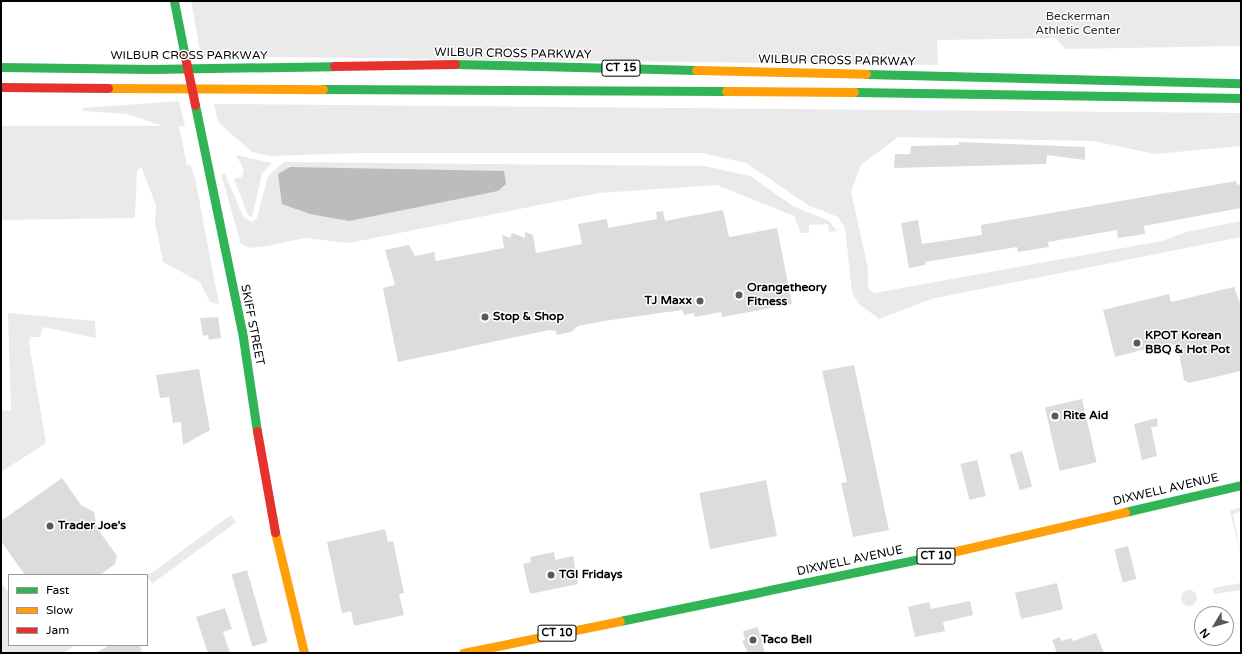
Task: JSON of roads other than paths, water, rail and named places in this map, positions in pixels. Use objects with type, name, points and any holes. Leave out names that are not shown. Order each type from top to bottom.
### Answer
[{"type":"main road","name":"SKIFF STREET","points":[[174,1],[242,331],[268,502],[304,653]]},
{"type":"main road","name":"WILBUR CROSS PARKWAY","points":[[1,67],[152,69],[445,64],[1241,83]]},
{"type":"main road","name":"CT 15","points":[[1,87],[1047,93],[1241,98]]},
{"type":"main road","name":"DIXWELL AVENUE","points":[[463,653],[965,550],[1241,485]]},
{"type":"place","name":"Orangetheory Fitness","points":[[739,295]]},
{"type":"place","name":"TJ Maxx","points":[[700,301]]},
{"type":"place","name":"Stop & Shop","points":[[485,317]]},
{"type":"place","name":"KPOT Korean BBQ & Hot Pot","points":[[1137,343]]},
{"type":"place","name":"Rite Aid","points":[[1055,416]]},
{"type":"place","name":"Trader Joe's","points":[[50,526]]},
{"type":"place","name":"TGI Fridays","points":[[551,575]]},
{"type":"place","name":"Taco Bell","points":[[753,640]]},
{"type":"park label","name":"Beckerman Athletic Center","points":[[1078,24]]}]
